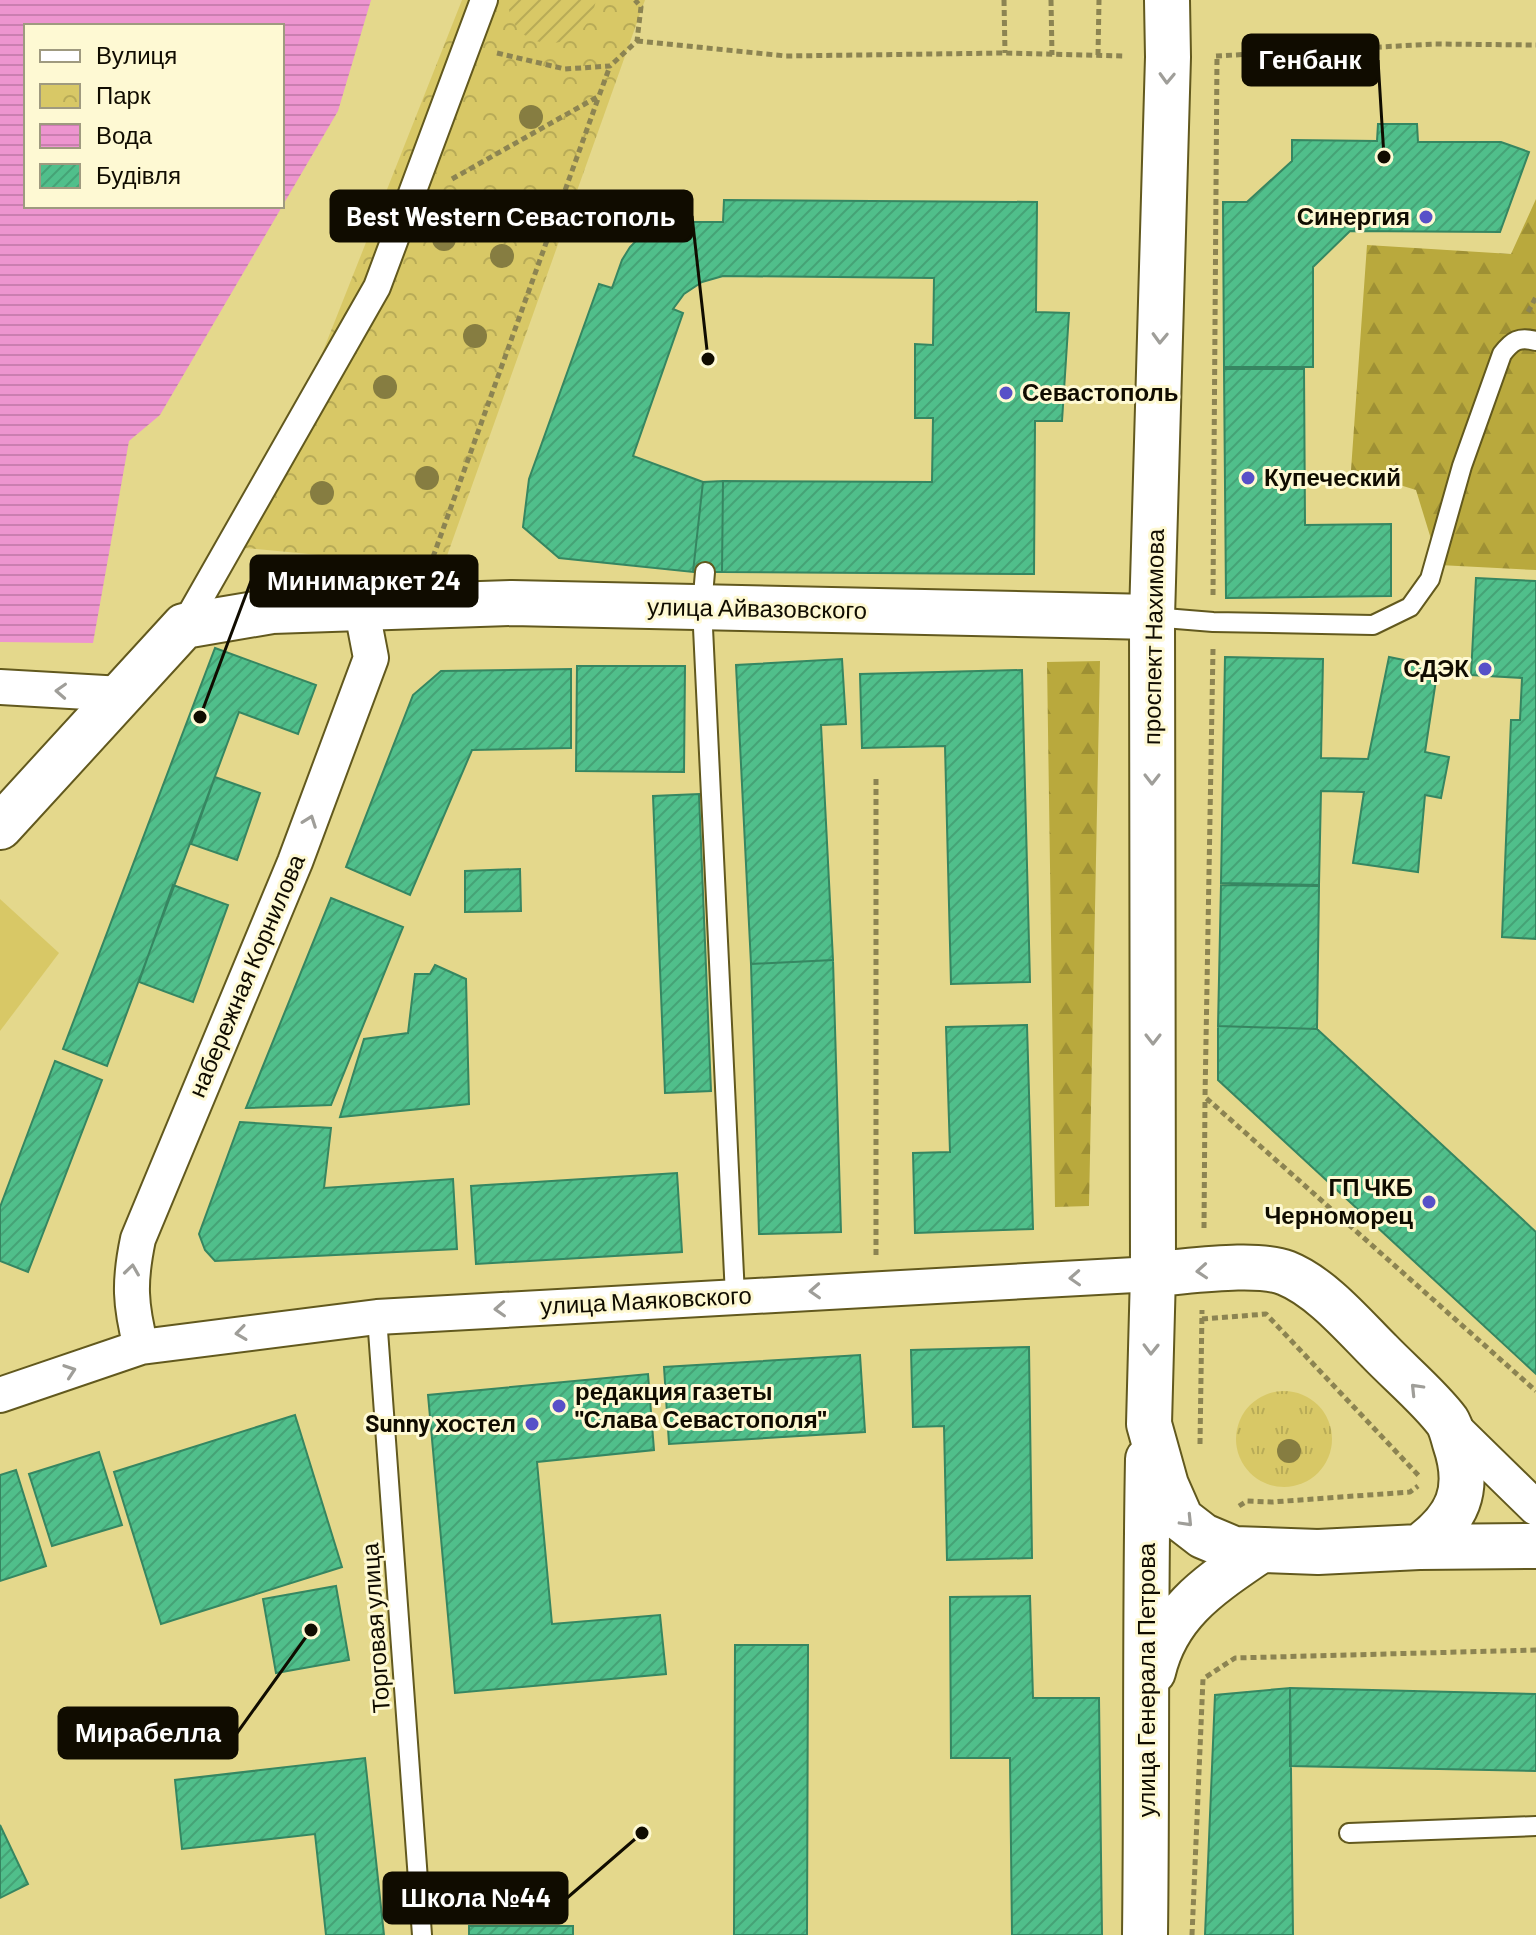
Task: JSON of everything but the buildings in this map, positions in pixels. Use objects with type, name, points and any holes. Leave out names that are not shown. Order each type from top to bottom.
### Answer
[{"type":"main road","name":"проспект Нахимова","points":[[1149,1424],[1153,1274],[1152,617],[1167,0]]},
{"type":"main road","name":"улица Айвазовского","points":[[184,626],[272,611],[512,603],[704,590],[1152,617]]},
{"type":"main road","points":[[0,827],[184,626]]},
{"type":"main road","points":[[1153,1274],[1248,1268],[1285,1273],[1325,1298],[1448,1422],[1461,1462],[1463,1481],[1459,1504],[1439,1533],[1419,1547]]},
{"type":"main road","points":[[1149,1424],[1166,1485],[1181,1519],[1203,1536],[1234,1549],[1318,1552],[1536,1546]]},
{"type":"main road","name":"улица Генерала Петрова","points":[[1145,1935],[1149,1424]]},
{"type":"main road","points":[[1148,1698],[1158,1652],[1179,1614],[1210,1585],[1258,1552]]},
{"type":"street","points":[[184,626],[377,287],[484,0]]},
{"type":"street","name":"набережная Корнилова","points":[[141,1347],[131,1312],[130,1275],[138,1239],[295,862],[371,658],[361,606]]},
{"type":"street","points":[[0,687],[122,694]]},
{"type":"street","name":"улица Маяковского","points":[[0,1395],[141,1347],[377,1317],[1153,1274]]},
{"type":"street","points":[[1448,1422],[1536,1508]]},
{"type":"lane","points":[[1152,617],[1213,622],[1373,625],[1410,607],[1430,579],[1462,466],[1502,354],[1512,341],[1526,338],[1536,341]]},
{"type":"lane","points":[[704,590],[735,1296]]},
{"type":"lane","name":"Торговая улица","points":[[377,1317],[422,1935]]},
{"type":"lane","points":[[1349,1833],[1536,1826]]},
{"type":"path","points":[[433,557],[610,66],[637,41],[641,7],[635,0]]},
{"type":"path","points":[[1004,0],[1005,53]]},
{"type":"path","points":[[1051,0],[1052,55]]},
{"type":"path","points":[[1098,55],[1099,0]]},
{"type":"path","points":[[637,41],[786,56],[1005,53],[1124,56]]},
{"type":"path","points":[[1203,57],[1435,44],[1536,45]]},
{"type":"path","points":[[468,46],[565,69],[610,66]]},
{"type":"path","points":[[1203,1241],[1213,622],[1217,55]]},
{"type":"path","points":[[409,203],[599,96]]},
{"type":"path","points":[[876,779],[876,1288]]},
{"type":"path","points":[[1205,1097],[1536,1391]]},
{"type":"path","points":[[1200,1452],[1203,1306]]},
{"type":"path","points":[[1202,1319],[1266,1314],[1424,1482],[1410,1492],[1247,1501],[1234,1508]]},
{"type":"path","points":[[1192,1935],[1203,1679],[1235,1658],[1536,1650]]},
{"type":"green space","points":[[462,0],[645,0],[443,567],[245,548]]},
{"type":"green space","points":[[508,0],[596,0],[589,20],[578,33],[563,41],[548,43],[533,40],[520,31],[511,18]]},
{"type":"green space","points":[[1536,199],[1536,570],[1439,565],[1416,490],[1351,470],[1367,245],[1511,254]]},
{"type":"green space","points":[[1100,661],[1089,1206],[1055,1207],[1047,662]]},
{"type":"green space","points":[[0,899],[59,953],[0,1031]]},
{"type":"green space","points":[[1284,1391],[1302,1394],[1318,1405],[1329,1421],[1332,1439],[1329,1457],[1318,1473],[1302,1484],[1284,1487],[1266,1484],[1250,1473],[1239,1457],[1236,1439],[1239,1421],[1250,1405],[1266,1394]]},
{"type":"water","points":[[0,0],[371,0],[338,111],[284,203],[284,24],[24,24],[24,208],[281,208],[160,415],[129,441],[93,643],[0,642]]},
{"type":"place","name":"Генбанк","points":[[1384,157]]},
{"type":"place","name":"Синергия","points":[[1426,217]]},
{"type":"place","name":"Best Western Севастополь","points":[[708,359]]},
{"type":"place","name":"Севастополь","points":[[1006,393]]},
{"type":"place","name":"Купеческий","points":[[1248,478]]},
{"type":"place","name":"СДЭК","points":[[1485,669]]},
{"type":"place","name":"Минимаркет 24","points":[[200,717]]},
{"type":"place","name":"ГП ЧКБ Черноморец","points":[[1429,1202]]},
{"type":"place","name":"редакция газеты \"Слава Севастополя\"","points":[[559,1406]]},
{"type":"place","name":"Sunny хостел","points":[[532,1424]]},
{"type":"place","name":"Мирабелла","points":[[311,1630]]},
{"type":"place","name":"Школа №44","points":[[642,1833]]}]
